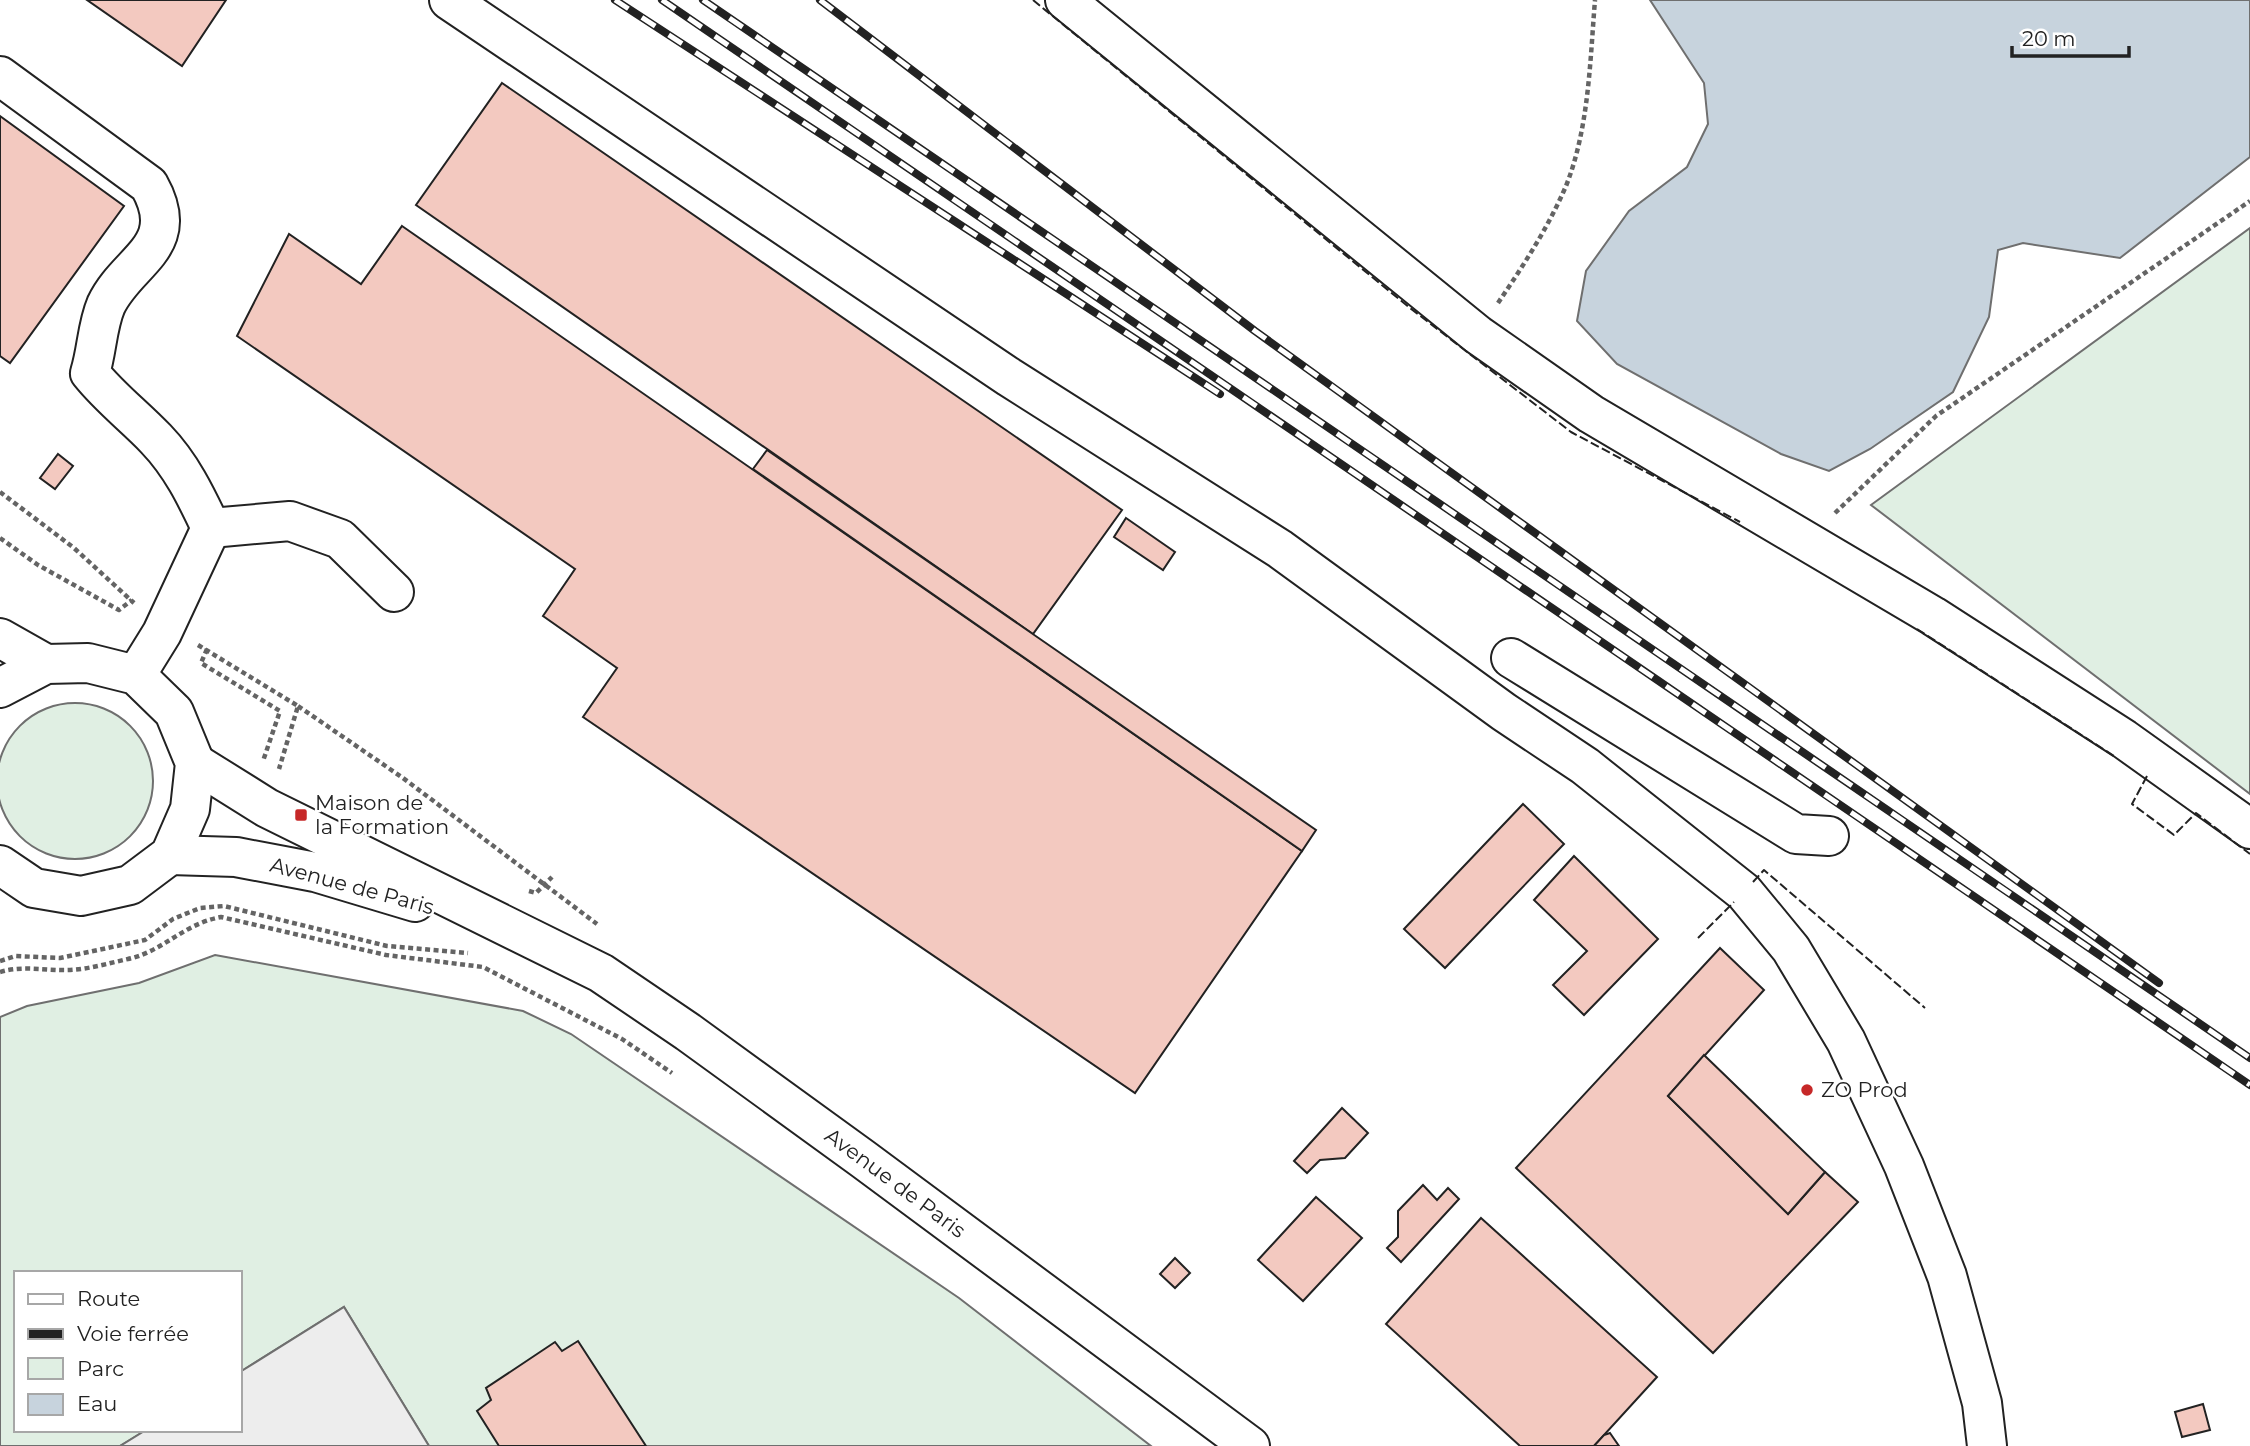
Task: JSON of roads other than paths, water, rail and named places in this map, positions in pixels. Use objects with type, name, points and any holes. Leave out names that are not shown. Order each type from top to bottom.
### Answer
[{"type":"street","points":[[449,0],[1009,377],[1280,549],[1484,698],[1585,765],[1744,892],[1791,948],[1846,1041],[1904,1166],[1947,1276],[1982,1403],[1987,1446]]},
{"type":"street","points":[[1065,0],[1478,334],[1591,414],[1933,616],[2124,739],[2250,829]]},
{"type":"street","points":[[0,76],[149,185],[157,199],[160,215],[153,248],[107,303],[90,373],[112,400],[156,439],[188,479],[211,527]]},
{"type":"street","points":[[211,527],[290,521],[340,539],[394,592]]},
{"type":"street","points":[[136,675],[162,633],[211,527]]},
{"type":"street","points":[[0,638],[46,664]]},
{"type":"street","points":[[1484,698],[1518,648],[1796,834],[1829,836]]},
{"type":"street","points":[[0,688],[46,664],[88,663],[136,675],[174,712],[195,763],[190,809],[170,855],[130,885],[81,896],[17,893],[0,865]]},
{"type":"street","name":"Avenue de Paris","points":[[195,763],[267,808],[601,973],[688,1032],[1250,1446]]},
{"type":"street","name":"Avenue de Paris","points":[[170,855],[236,857],[315,872],[530,938]]},
{"type":"water","points":[[1650,0],[2250,0],[2250,157],[2120,258],[2023,243],[1998,250],[1989,317],[1953,392],[1870,449],[1829,471],[1781,454],[1617,364],[1577,321],[1586,271],[1629,211],[1687,167],[1708,124],[1704,83]]},
{"type":"railway","points":[[615,0],[1220,394]]},
{"type":"railway","points":[[662,0],[2250,1085]]},
{"type":"railway","points":[[703,0],[2250,1058]]},
{"type":"railway","points":[[820,0],[1255,331],[2159,983]]},
{"type":"place","name":"Maison de la Formation","points":[[301,815]]},
{"type":"place","name":"ZO Prod","points":[[1807,1090]]}]
